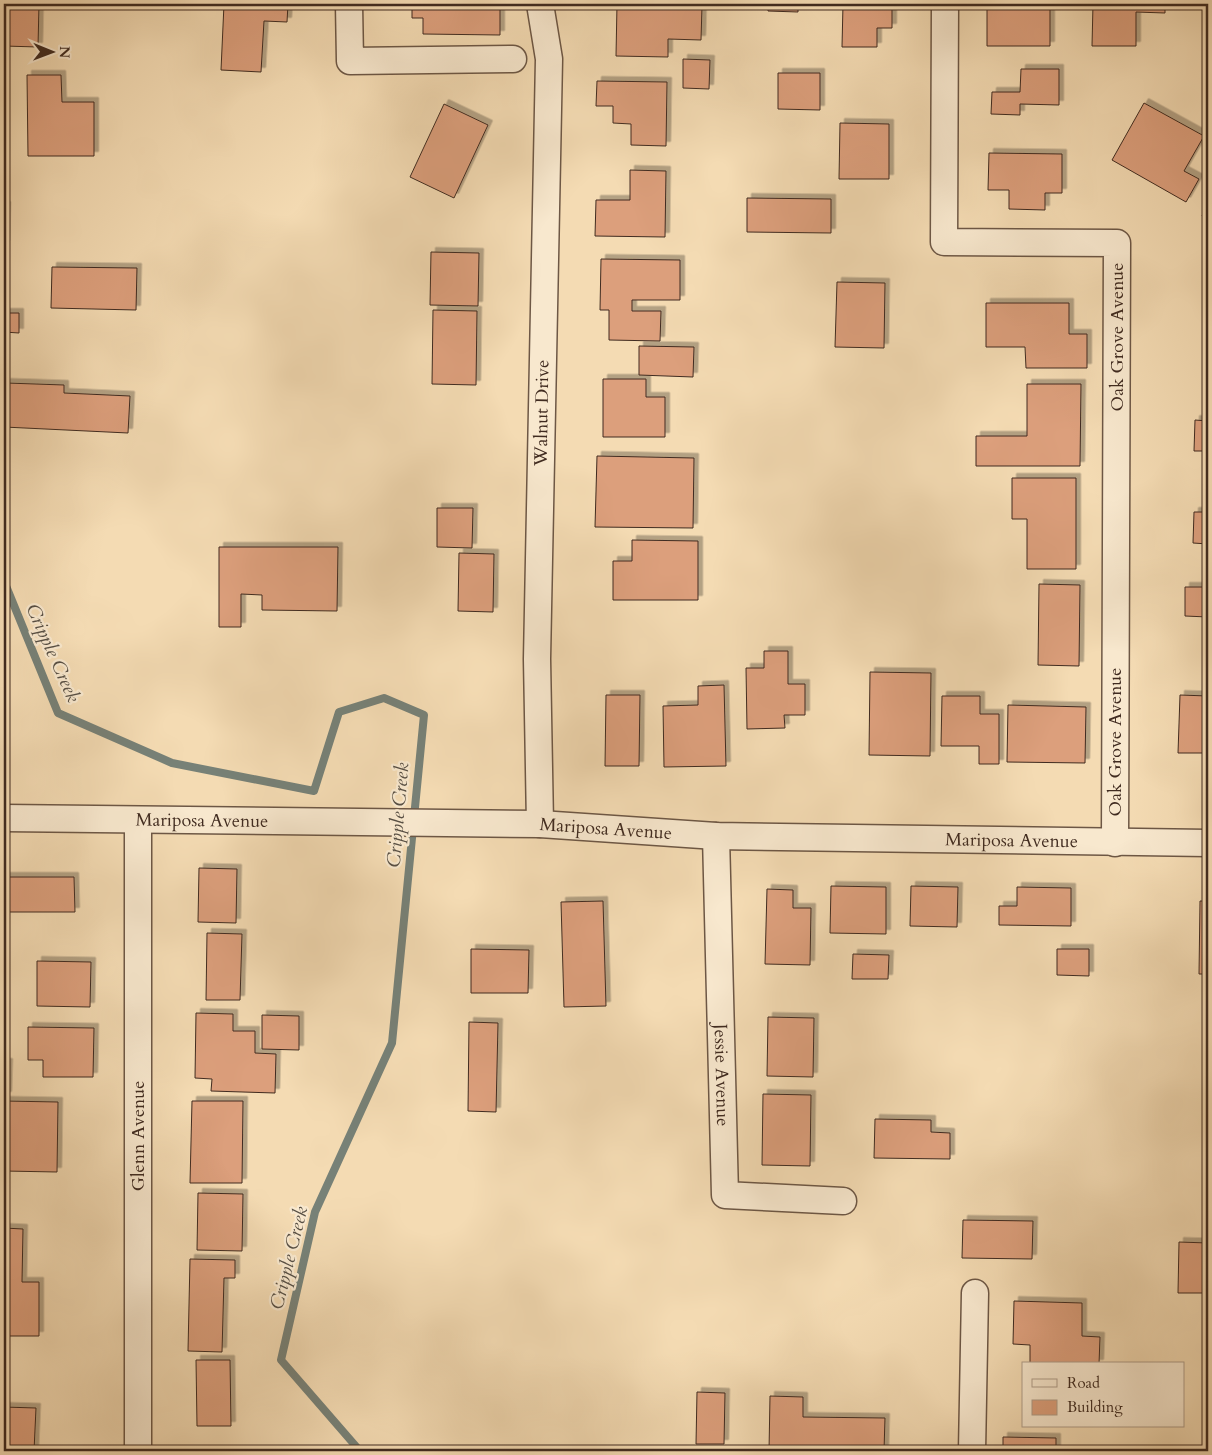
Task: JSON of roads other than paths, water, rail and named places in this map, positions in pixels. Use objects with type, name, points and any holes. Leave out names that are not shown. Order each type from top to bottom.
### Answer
[{"type":"street","points":[[349,4],[350,61],[514,59]]},
{"type":"street","name":"Walnut Drive","points":[[540,4],[549,59],[537,659],[540,824]]},
{"type":"street","name":"Oak Grove Avenue","points":[[945,4],[944,242],[1117,243],[1115,843]]},
{"type":"street","name":"Mariposa Avenue","points":[[4,818],[540,824],[716,836],[1208,843]]},
{"type":"street","name":"Glenn Avenue","points":[[138,820],[138,1451]]},
{"type":"street","name":"Jessie Avenue","points":[[716,836],[725,1195],[843,1201]]},
{"type":"street","points":[[972,1451],[975,1293]]},
{"type":"waterway","name":"Cripple Creek","points":[[4,581],[58,713],[172,763],[314,791],[339,712],[384,698],[424,715],[392,1043],[315,1212],[281,1360],[360,1451]]}]
